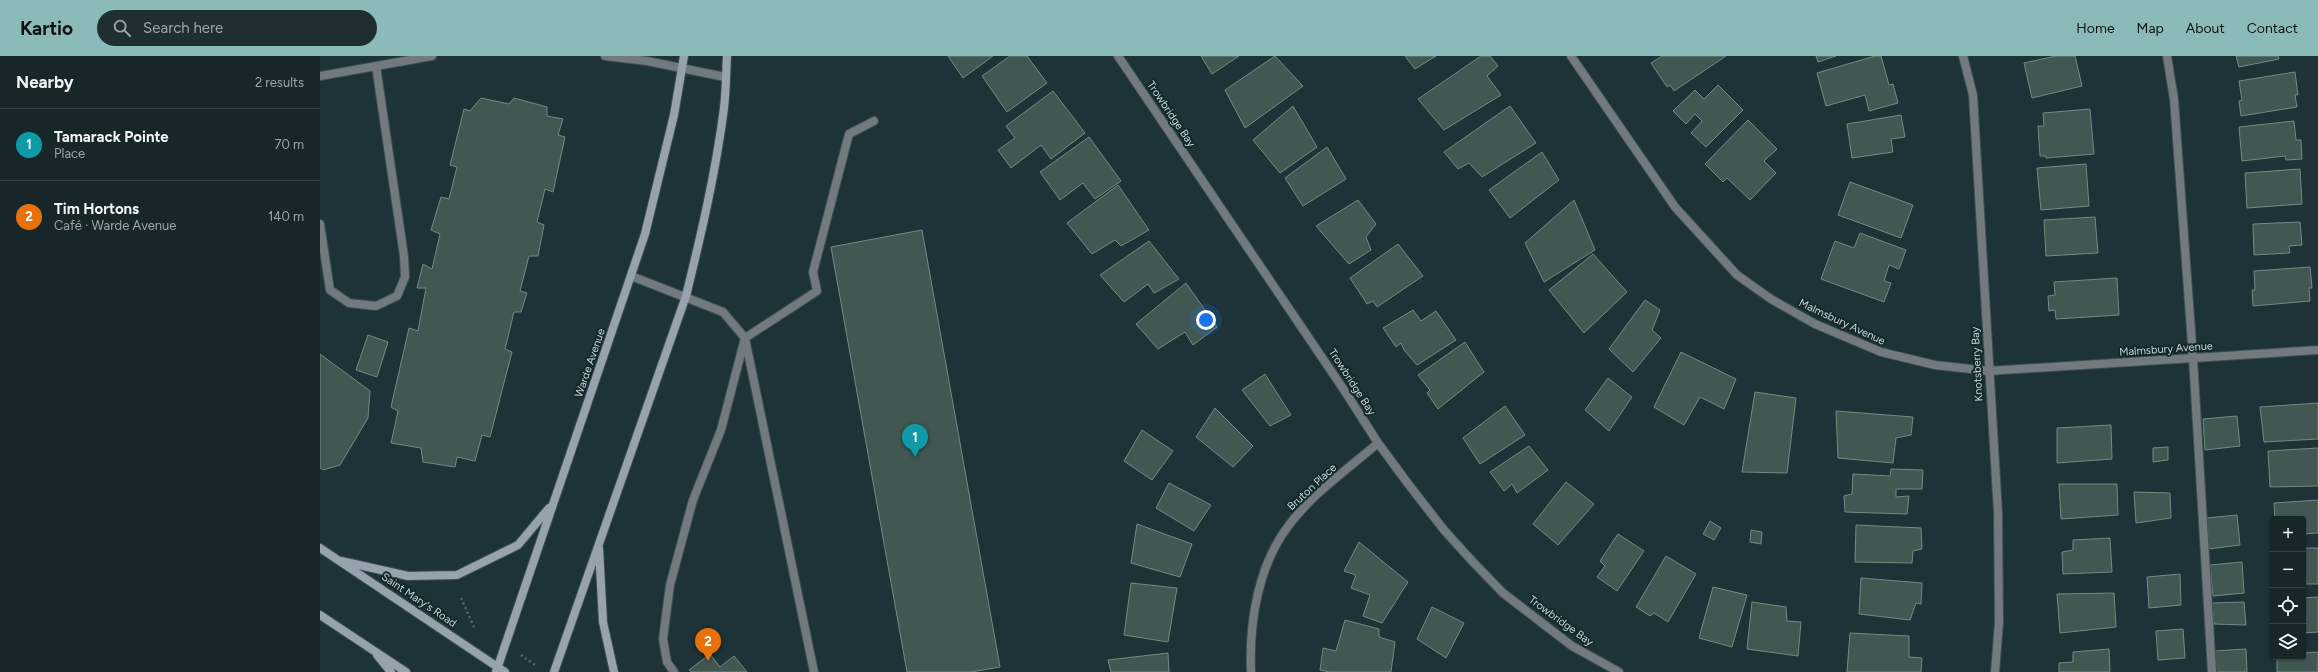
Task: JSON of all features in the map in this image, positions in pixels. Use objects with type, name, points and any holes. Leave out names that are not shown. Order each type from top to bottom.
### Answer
[{"type":"main road","name":"Warde Avenue","points":[[497,670],[647,226],[663,165],[684,56]]},
{"type":"main road","points":[[554,672],[598,543],[686,296],[715,160],[724,108],[727,56]]},
{"type":"main road","points":[[341,561],[408,576],[457,574],[518,545],[554,503]]},
{"type":"main road","points":[[598,543],[603,622],[606,643],[614,672]]},
{"type":"main road","name":"Saint Mary's Road","points":[[320,548],[341,561],[497,670],[505,672]]},
{"type":"main road","points":[[320,615],[406,672]]},
{"type":"main road","points":[[371,648],[391,672]]},
{"type":"street","points":[[320,76],[432,56]]},
{"type":"street","points":[[605,56],[682,68],[725,78]]},
{"type":"street","name":"Trowbridge Bay","points":[[1118,56],[1346,393],[1378,443],[1444,530],[1503,593],[1572,646],[1619,672]]},
{"type":"street","name":"Malmsbury Avenue","points":[[1571,56],[1675,207],[1736,275],[1771,299],[1815,324],[1881,352],[1934,365],[1988,371],[2318,350]]},
{"type":"street","name":"Knotsberry Bay","points":[[1963,56],[1973,95],[1988,371],[1998,513],[1999,622],[1995,672]]},
{"type":"street","points":[[2167,56],[2174,98],[2193,358],[2212,672]]},
{"type":"street","points":[[320,224],[330,290],[349,303],[376,306],[397,296],[405,277],[404,256],[376,66]]},
{"type":"street","points":[[674,672],[667,662],[662,639],[670,585],[693,500],[721,430],[745,338],[817,291],[813,272],[850,134],[874,121]]},
{"type":"street","points":[[631,276],[686,296],[723,312],[745,338],[814,672]]},
{"type":"street","name":"Bruton Place","points":[[1251,672],[1250,653],[1253,615],[1261,582],[1273,552],[1288,526],[1303,508],[1378,443]]},
{"type":"path","points":[[461,598],[475,629]]},
{"type":"path","points":[[521,655],[535,665]]},
{"type":"building","points":[[948,56],[993,56],[963,78]]},
{"type":"building","points":[[1010,56],[1027,56],[1047,83],[1007,112],[982,76]]},
{"type":"building","points":[[1201,56],[1239,56],[1212,74]]},
{"type":"building","points":[[1275,56],[1303,86],[1245,128],[1225,90]]},
{"type":"building","points":[[1405,56],[1436,56],[1415,69]]},
{"type":"building","points":[[1481,56],[1490,56],[1498,66],[1487,76],[1501,95],[1444,130],[1418,99]]},
{"type":"building","points":[[1662,56],[1726,56],[1674,91],[1670,85],[1667,87],[1651,63]]},
{"type":"building","points":[[1816,56],[1836,56],[1818,62]]},
{"type":"building","points":[[1875,56],[1881,56],[1889,85],[1893,84],[1898,103],[1869,111],[1865,95],[1826,106],[1817,73]]},
{"type":"building","points":[[2056,56],[2075,56],[2082,86],[2032,98],[2024,63]]},
{"type":"building","points":[[2236,56],[2278,56],[2279,59],[2239,67]]},
{"type":"building","points":[[2295,72],[2298,95],[2295,95],[2297,107],[2241,116],[2239,101],[2242,100],[2239,81]]},
{"type":"building","points":[[1718,85],[1743,110],[1706,147],[1691,133],[1702,121],[1695,114],[1686,124],[1673,111],[1695,90],[1704,99]]},
{"type":"building","points":[[1053,91],[1085,133],[1051,159],[1041,145],[1011,168],[998,150],[1015,138],[1006,126]]},
{"type":"building","points":[[481,98],[509,104],[514,98],[547,107],[547,116],[563,119],[558,135],[565,137],[553,192],[545,189],[537,222],[544,225],[538,256],[529,256],[520,291],[527,293],[521,312],[514,312],[505,349],[512,352],[490,437],[482,435],[475,461],[457,457],[455,467],[423,462],[421,448],[391,443],[398,411],[391,407],[409,328],[418,331],[426,288],[417,288],[423,264],[432,269],[440,234],[431,230],[441,197],[449,199],[457,167],[450,165],[464,109],[470,111]]},
{"type":"building","points":[[1293,106],[1317,147],[1280,173],[1253,140]]},
{"type":"building","points":[[1510,106],[1536,143],[1482,177],[1469,163],[1458,169],[1444,152]]},
{"type":"building","points":[[2090,109],[2094,154],[2046,158],[2046,156],[2040,156],[2038,126],[2044,126],[2043,113]]},
{"type":"building","points":[[1901,115],[1905,137],[1891,139],[1893,152],[1852,158],[1847,124]]},
{"type":"building","points":[[1748,120],[1777,149],[1764,161],[1776,173],[1750,200],[1727,178],[1723,182],[1705,164]]},
{"type":"building","points":[[2294,121],[2296,140],[2301,140],[2302,159],[2286,160],[2285,156],[2242,161],[2239,127]]},
{"type":"building","points":[[1089,137],[1121,181],[1095,199],[1083,183],[1060,200],[1040,172]]},
{"type":"building","points":[[1327,147],[1346,179],[1303,206],[1285,178]]},
{"type":"building","points":[[1542,152],[1559,180],[1510,218],[1489,190]]},
{"type":"building","points":[[2086,164],[2089,206],[2041,210],[2037,168]]},
{"type":"building","points":[[2300,169],[2302,204],[2247,208],[2245,173]]},
{"type":"building","points":[[1850,182],[1913,205],[1901,238],[1838,215]]},
{"type":"building","points":[[1118,185],[1149,230],[1121,246],[1115,240],[1092,254],[1067,223]]},
{"type":"building","points":[[1358,200],[1376,224],[1366,237],[1371,250],[1349,264],[1316,226]]},
{"type":"building","points":[[1574,200],[1595,250],[1544,282],[1525,243]]},
{"type":"building","points":[[2095,217],[2098,253],[2046,256],[2044,220]]},
{"type":"building","points":[[2300,222],[2302,245],[2289,246],[2290,253],[2254,255],[2253,224]]},
{"type":"building","points":[[922,230],[1000,667],[971,672],[907,672],[831,247]]},
{"type":"building","points":[[1860,233],[1906,250],[1899,269],[1889,265],[1884,281],[1891,283],[1884,302],[1821,279],[1835,241],[1854,248]]},
{"type":"building","points":[[1149,241],[1179,279],[1154,293],[1148,284],[1124,302],[1100,275]]},
{"type":"building","points":[[1398,244],[1423,276],[1377,307],[1373,301],[1367,304],[1350,278]]},
{"type":"building","points":[[1593,254],[1627,292],[1584,333],[1549,290]]},
{"type":"building","points":[[2310,267],[2312,288],[2309,288],[2310,301],[2253,306],[2252,290],[2255,290],[2254,271]]},
{"type":"building","points":[[2117,278],[2119,315],[2056,319],[2055,310],[2049,311],[2048,296],[2055,295],[2054,282]]},
{"type":"building","points":[[1186,283],[1217,327],[1193,345],[1185,332],[1158,349],[1136,324]]},
{"type":"building","points":[[1645,300],[1660,310],[1652,330],[1661,338],[1633,372],[1609,349]]},
{"type":"building","points":[[1413,310],[1421,321],[1436,311],[1456,340],[1417,365],[1404,350],[1401,343],[1396,347],[1383,328]]},
{"type":"building","points":[[368,335],[388,342],[377,377],[356,370]]},
{"type":"building","points":[[1465,342],[1484,372],[1438,409],[1427,393],[1430,390],[1418,375]]},
{"type":"building","points":[[1681,352],[1736,379],[1724,409],[1700,397],[1684,425],[1654,407]]},
{"type":"building","points":[[320,354],[370,391],[368,418],[340,465],[323,470],[320,468]]},
{"type":"building","points":[[1265,374],[1291,415],[1270,426],[1242,390]]},
{"type":"building","points":[[1608,378],[1632,397],[1609,431],[1585,410]]},
{"type":"building","points":[[1755,392],[1796,398],[1787,473],[1742,472]]},
{"type":"building","points":[[2318,403],[2318,439],[2264,442],[2260,407]]},
{"type":"building","points":[[1505,406],[1525,435],[1480,464],[1463,438]]},
{"type":"building","points":[[1215,408],[1253,446],[1233,467],[1196,437]]},
{"type":"building","points":[[1836,411],[1913,417],[1911,435],[1896,438],[1893,463],[1838,458]]},
{"type":"building","points":[[2237,416],[2240,446],[2205,450],[2203,419]]},
{"type":"building","points":[[2111,425],[2112,459],[2057,463],[2057,428]]},
{"type":"building","points":[[1142,430],[1173,451],[1152,480],[1124,461]]},
{"type":"building","points":[[1529,446],[1548,470],[1517,493],[1512,484],[1504,491],[1490,472]]},
{"type":"building","points":[[2168,447],[2168,460],[2153,462],[2153,448]]},
{"type":"building","points":[[2318,448],[2318,486],[2270,487],[2268,451]]},
{"type":"building","points":[[1891,469],[1923,470],[1922,489],[1896,489],[1896,497],[1909,496],[1907,514],[1845,512],[1844,496],[1852,494],[1853,474],[1890,476]]},
{"type":"building","points":[[1566,482],[1594,504],[1558,545],[1533,524]]},
{"type":"building","points":[[1169,483],[1211,505],[1194,531],[1156,508]]},
{"type":"building","points":[[2059,484],[2117,484],[2118,515],[2061,519]]},
{"type":"building","points":[[2134,492],[2170,493],[2171,518],[2136,523]]},
{"type":"building","points":[[2318,500],[2318,533],[2306,534],[2306,516],[2275,516],[2274,503]]},
{"type":"building","points":[[2237,515],[2240,545],[2209,549],[2207,518]]},
{"type":"building","points":[[1710,521],[1721,528],[1714,540],[1703,534]]},
{"type":"building","points":[[1137,524],[1192,544],[1180,577],[1131,563]]},
{"type":"building","points":[[1856,525],[1921,528],[1922,549],[1913,551],[1912,563],[1855,562]]},
{"type":"building","points":[[1751,530],[1762,532],[1761,544],[1750,542]]},
{"type":"building","points":[[1618,534],[1644,551],[1617,591],[1597,577],[1605,566],[1600,561]]},
{"type":"building","points":[[2110,538],[2112,572],[2063,574],[2062,552],[2073,550],[2073,540]]},
{"type":"building","points":[[1359,542],[1408,582],[1382,623],[1363,616],[1370,595],[1351,588],[1356,575],[1344,571]]},
{"type":"building","points":[[2306,548],[2318,548],[2318,584],[2306,584]]},
{"type":"building","points":[[1666,556],[1696,574],[1668,622],[1654,613],[1650,616],[1636,607]]},
{"type":"building","points":[[2242,562],[2244,593],[2213,596],[2210,565]]},
{"type":"building","points":[[2180,574],[2181,605],[2149,608],[2147,577]]},
{"type":"building","points":[[1861,578],[1922,583],[1921,604],[1916,603],[1910,620],[1859,614]]},
{"type":"building","points":[[1131,583],[1177,588],[1168,642],[1124,635]]},
{"type":"building","points":[[1713,587],[1747,595],[1732,647],[1699,638]]},
{"type":"building","points":[[2114,593],[2116,627],[2060,633],[2057,594]]},
{"type":"building","points":[[2318,597],[2318,632],[2306,633],[2306,598]]},
{"type":"building","points":[[1752,602],[1786,607],[1787,621],[1801,622],[1798,656],[1747,649]]},
{"type":"building","points":[[2244,602],[2246,625],[2214,624],[2212,603]]},
{"type":"building","points":[[1432,607],[1464,623],[1446,658],[1417,639]]},
{"type":"building","points":[[1345,620],[1379,629],[1379,637],[1395,642],[1391,672],[1330,672],[1320,670],[1323,648],[1336,651]]},
{"type":"building","points":[[2183,629],[2185,658],[2158,660],[2156,631]]},
{"type":"building","points":[[1850,633],[1909,636],[1909,657],[1922,658],[1921,672],[1847,672]]},
{"type":"building","points":[[2109,649],[2110,672],[2059,672],[2059,663],[2073,662],[2073,652]]},
{"type":"building","points":[[2246,649],[2247,672],[2216,672],[2214,651]]},
{"type":"building","points":[[2318,652],[2318,672],[2277,672],[2277,660],[2306,660],[2306,653]]},
{"type":"building","points":[[1168,653],[1169,672],[1111,672],[1108,660]]},
{"type":"building","points":[[710,654],[720,667],[734,656],[747,672],[691,672],[689,670]]},
{"type":"place","name":"Tamarack Pointe","points":[[915,457]]},
{"type":"place","name":"Tim Hortons","points":[[708,661]]}]
